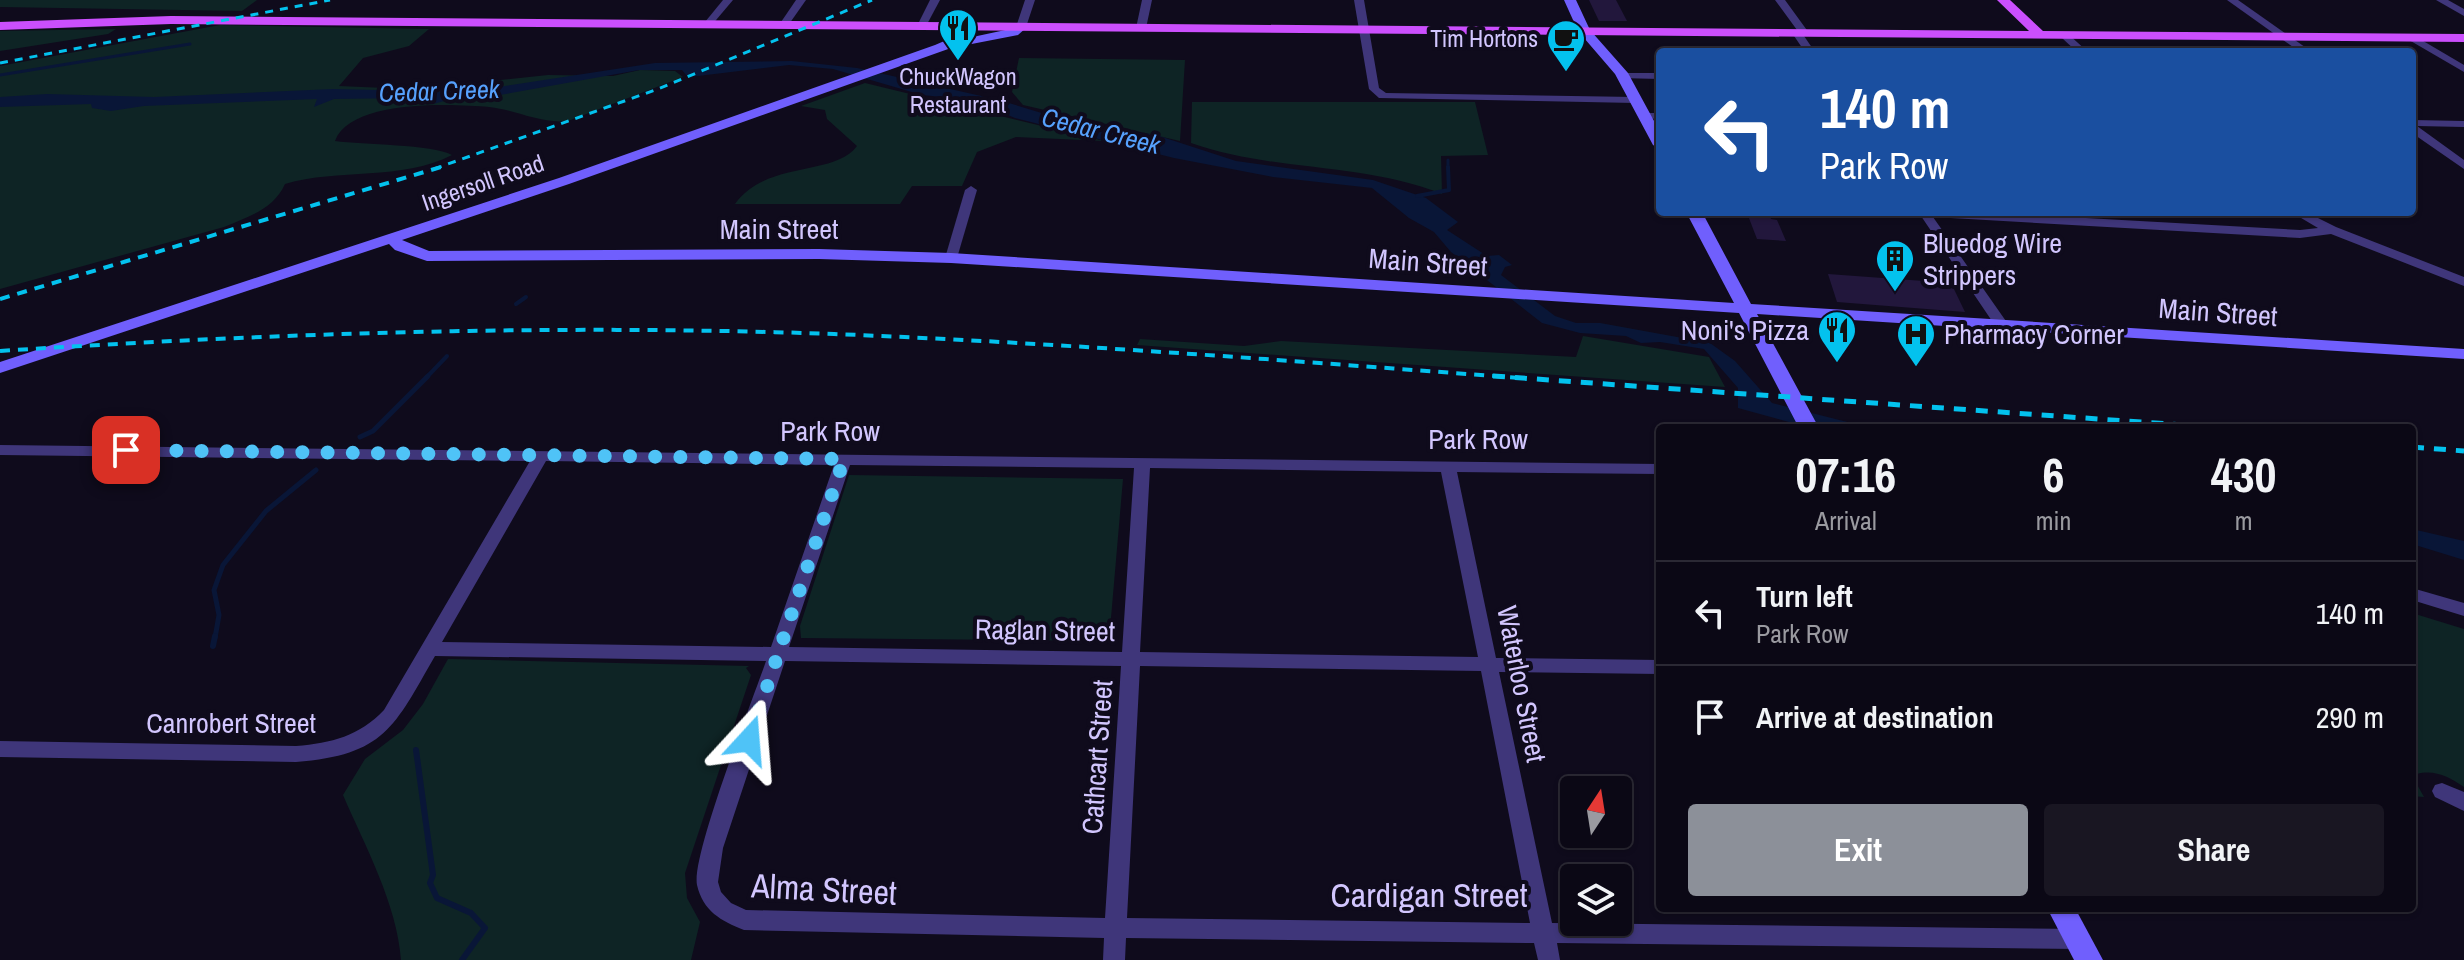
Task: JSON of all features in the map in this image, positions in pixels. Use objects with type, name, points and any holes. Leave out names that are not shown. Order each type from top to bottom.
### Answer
[{"type":"main road","points":[[1570,0],[1584,31],[1623,76],[1656,138]]},
{"type":"main road","points":[[2003,0],[2040,35]]},
{"type":"main road","points":[[0,26],[171,20],[2464,38]]},
{"type":"main road","points":[[922,26],[937,32],[941,38],[939,48],[1014,32],[1021,27]]},
{"type":"main road","name":"Ingersoll Road","points":[[0,368],[392,239],[855,78],[960,39],[974,26]]},
{"type":"main road","points":[[1696,216],[1807,424]]},
{"type":"main road","name":"Main Street","points":[[392,239],[401,247],[427,256],[804,254],[951,258],[2464,354]]},
{"type":"main road","points":[[2063,912],[2084,950]]},
{"type":"street","points":[[708,24],[728,0]]},
{"type":"street","points":[[784,25],[801,0]]},
{"type":"street","points":[[922,26],[935,0]]},
{"type":"street","points":[[1021,27],[1030,0]]},
{"type":"street","points":[[1141,28],[1147,0]]},
{"type":"street","points":[[1359,0],[1374,89],[1386,97],[1635,100]]},
{"type":"street","points":[[1780,0],[1808,48]]},
{"type":"street","points":[[2232,0],[2301,48]]},
{"type":"street","points":[[2441,0],[2464,13]]},
{"type":"street","points":[[2064,35],[2079,48]]},
{"type":"street","points":[[2413,38],[2464,69]]},
{"type":"street","points":[[1623,76],[1656,76]]},
{"type":"street","points":[[1644,116],[1656,116]]},
{"type":"street","points":[[2416,126],[2464,124]]},
{"type":"street","points":[[2416,129],[2464,165]]},
{"type":"street","points":[[951,258],[971,190]]},
{"type":"street","points":[[1927,216],[2001,324]]},
{"type":"street","points":[[1992,216],[2300,234],[2332,230]]},
{"type":"street","points":[[2305,216],[2332,230],[2464,282]]},
{"type":"street","name":"Park Row","points":[[0,450],[1656,469]]},
{"type":"street","name":"Canrobert Street","points":[[0,749],[296,754],[340,749],[358,742],[386,721],[541,456]]},
{"type":"street","name":"Alma Street","points":[[844,459],[709,859],[707,882],[716,904],[744,920],[1115,927]]},
{"type":"street","name":"Cathcart Street","points":[[1114,960],[1142,462]]},
{"type":"street","name":"Waterloo Street","points":[[1448,466],[1549,960]]},
{"type":"street","points":[[2416,595],[2464,610]]},
{"type":"street","name":"Raglan Street","points":[[430,649],[1656,667]]},
{"type":"street","points":[[2442,791],[2464,802]]},
{"type":"street","name":"Cardigan Street","points":[[1115,927],[1543,930],[2084,950]]},
{"type":"green space","points":[[0,0],[257,0],[242,11],[0,7]]},
{"type":"green space","points":[[220,25],[429,29],[409,46],[363,58],[339,86],[456,91],[481,82],[548,75],[613,76],[640,70],[675,71],[683,77],[568,121],[472,106],[428,105],[381,111],[345,127],[335,141],[414,147],[452,155],[412,168],[326,176],[285,184],[267,206],[224,227],[0,289],[0,66]]},
{"type":"green space","points":[[116,29],[108,34],[0,51],[0,31]]},
{"type":"green space","points":[[1019,58],[1185,60],[1180,141],[1023,105],[1012,92]]},
{"type":"green space","points":[[865,83],[1104,141],[1016,137],[977,152],[962,186],[912,186],[900,204],[735,204],[748,190],[764,181],[833,162],[857,146],[827,119],[825,110],[801,106]]},
{"type":"green space","points":[[1192,102],[1475,102],[1488,155],[1441,156],[1442,194],[1380,177],[1253,159],[1191,143]]},
{"type":"green space","points":[[1583,336],[1709,357],[1725,387],[1137,345],[1140,339],[1244,346],[1281,341],[1576,357]]},
{"type":"green space","points":[[849,475],[1123,479],[1109,641],[801,638],[800,626]]},
{"type":"green space","points":[[2416,614],[2464,629],[2464,787],[2442,775],[2417,774],[2416,778]]},
{"type":"green space","points":[[448,659],[749,666],[746,668],[751,675],[685,873],[687,898],[700,922],[691,960],[401,960],[387,897],[343,795],[365,759],[403,730],[423,704]]},
{"type":"green space","points":[[2416,783],[2424,797],[2416,796]]},
{"type":"water","name":"Cedar Creek","points":[[792,61],[857,68],[999,100],[1101,131],[1153,134],[1236,161],[1373,180],[1426,198],[1458,222],[1447,230],[1487,256],[1499,255],[1512,265],[1505,267],[1501,275],[1555,316],[1576,323],[1600,323],[1710,343],[1735,361],[1772,403],[1855,424],[1796,424],[1738,408],[1738,388],[1704,349],[1660,342],[1641,343],[1626,336],[1580,333],[1542,323],[1451,252],[1434,232],[1409,218],[1372,188],[1273,177],[1174,158],[1015,118],[972,100],[922,95],[833,69],[789,65],[698,76],[686,75],[682,70],[639,70],[489,97],[459,97],[433,104],[411,98],[334,99],[314,107],[317,99],[144,106],[111,111],[92,108],[91,104],[0,107],[0,97],[47,94],[154,97],[333,89],[466,92],[655,63]]},
{"type":"water","points":[[2416,530],[2464,541],[2464,560],[2416,545]]},
{"type":"building","points":[[1589,0],[1616,0],[1627,21],[1599,21]]},
{"type":"building","points":[[1748,216],[1770,216],[1777,220],[1786,241],[1757,239]]},
{"type":"building","name":"Bluedog Wire Strippers","points":[[1828,274],[1951,283],[1965,312],[1837,302]]},
{"type":"waterway","points":[[0,75],[190,44]]},
{"type":"waterway","points":[[1448,160],[1448,167]]},
{"type":"waterway","points":[[1417,196],[1449,190],[1448,167]]},
{"type":"waterway","points":[[516,304],[526,297]]},
{"type":"waterway","points":[[426,378],[447,356]]},
{"type":"waterway","points":[[360,437],[373,431],[426,378]]},
{"type":"waterway","points":[[215,638],[219,615],[214,590],[223,565],[266,511],[316,470]]},
{"type":"waterway","points":[[213,646],[215,636]]},
{"type":"waterway","points":[[416,750],[433,875],[430,883],[437,898],[471,913],[485,928],[462,960]]},
{"type":"railway","points":[[0,63],[330,0]]},
{"type":"railway","points":[[434,169],[658,89],[872,0]]},
{"type":"railway","points":[[0,299],[441,167]]},
{"type":"railway","points":[[0,351],[208,339],[417,332],[730,331],[1006,342],[1515,378]]},
{"type":"railway","points":[[1493,376],[1515,378]]},
{"type":"railway","points":[[1515,378],[2169,424]]},
{"type":"railway","points":[[1515,378],[1521,378]]},
{"type":"railway","points":[[2416,447],[2464,451]]},
{"type":"place","name":"ChuckWagon Restaurant","points":[[958,62]]},
{"type":"place","name":"Tim Hortons","points":[[1566,73]]},
{"type":"place","name":"Bluedog Wire Strippers","points":[[1895,293]]},
{"type":"place","name":"Noni's Pizza","points":[[1837,364]]},
{"type":"place","name":"Pharmacy Corner","points":[[1916,368]]},
{"type":"route","points":[[126,450],[844,459],[749,740]]}]
